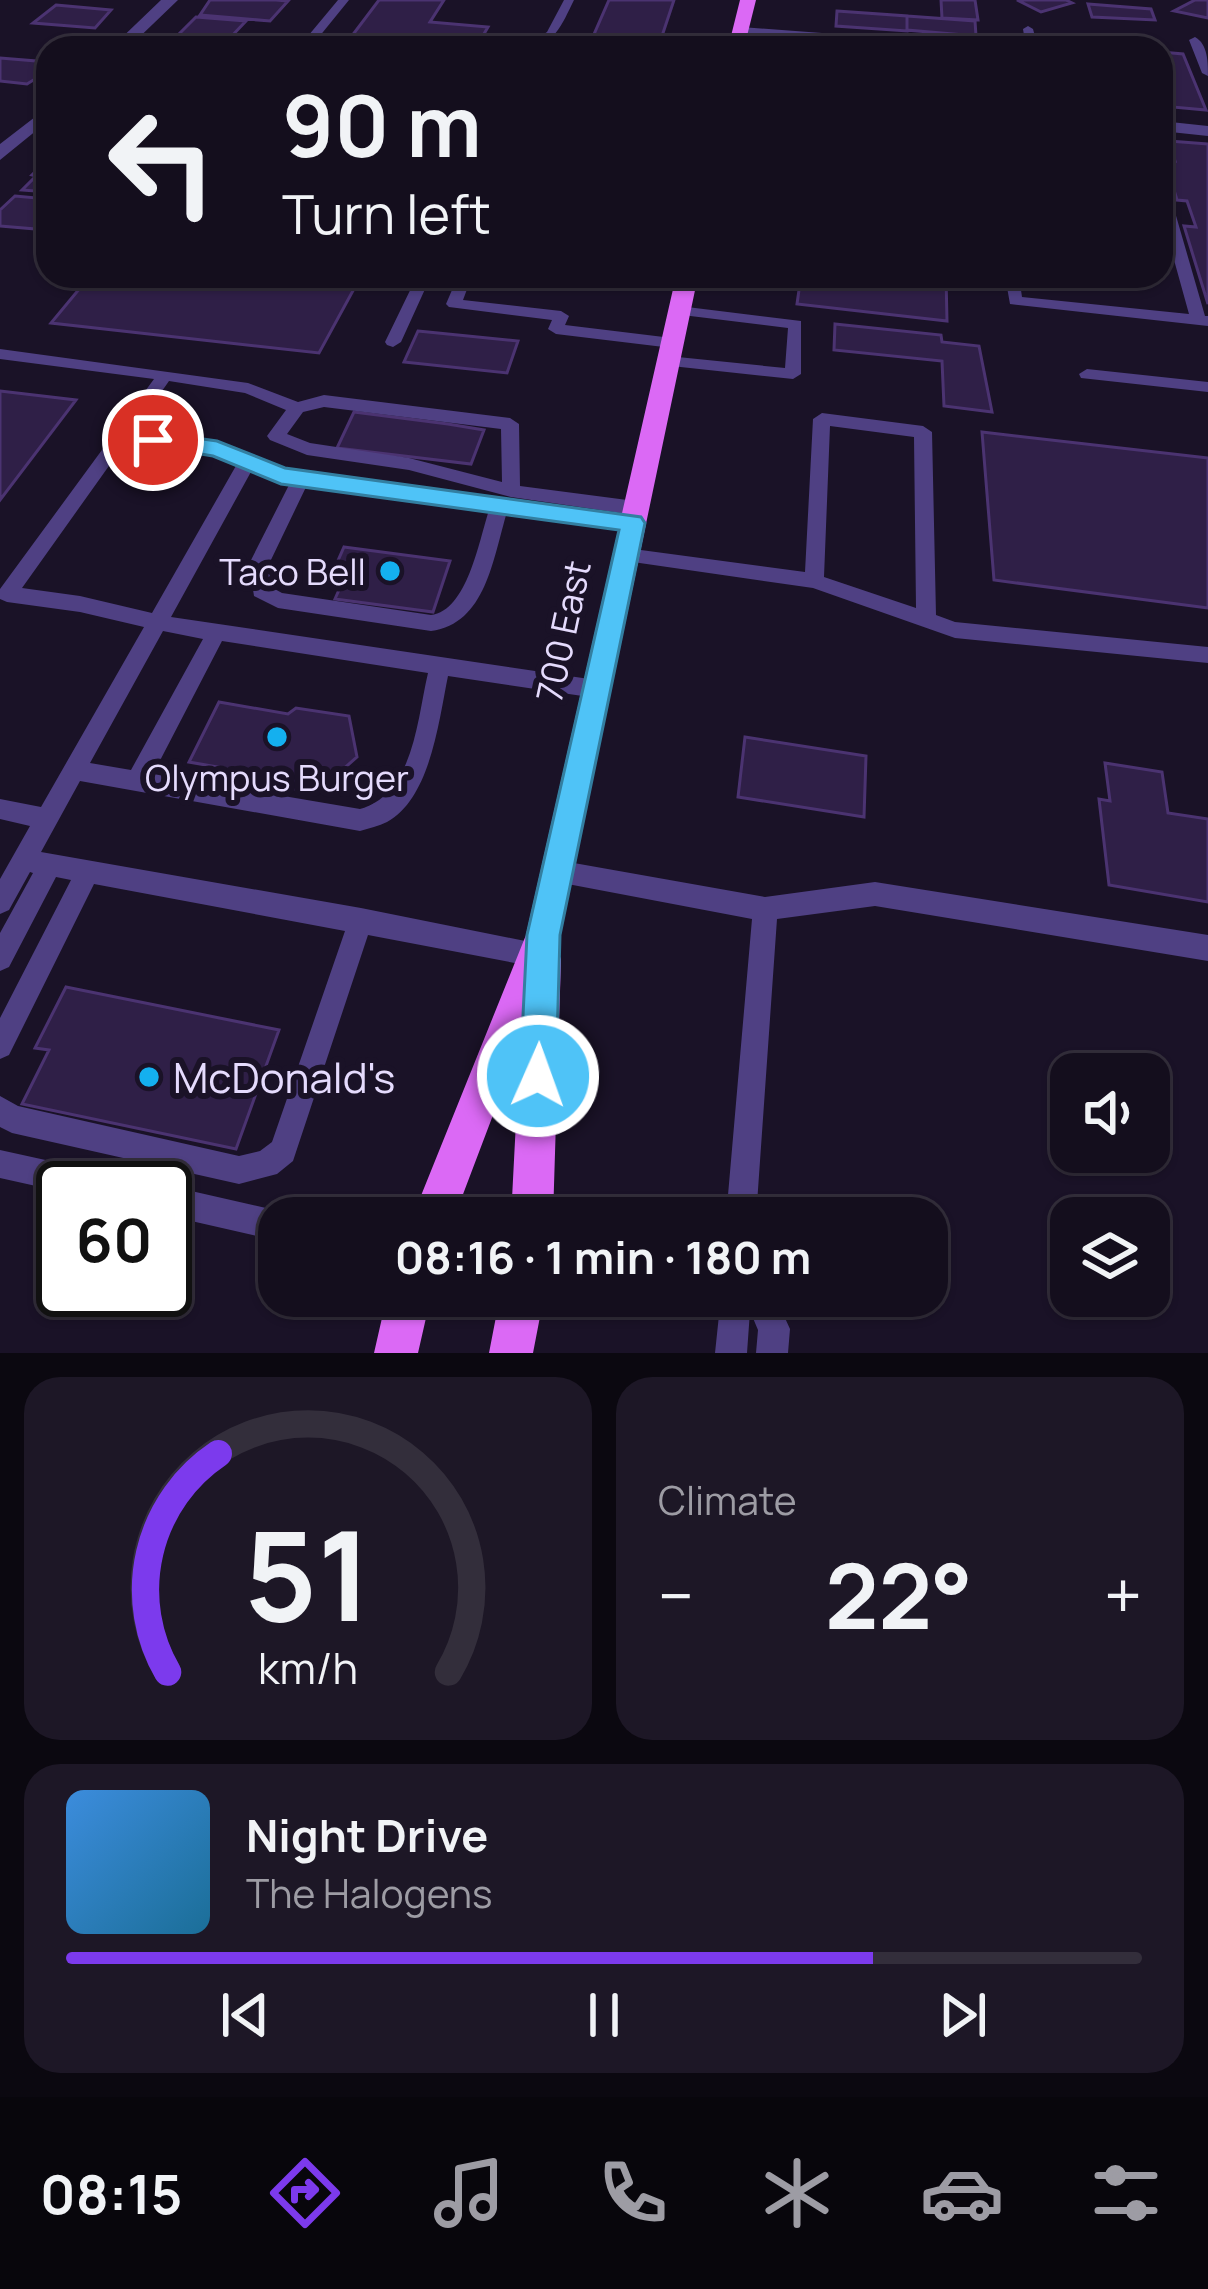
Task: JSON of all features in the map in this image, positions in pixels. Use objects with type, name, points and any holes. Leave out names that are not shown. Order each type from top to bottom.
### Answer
[{"type":"main road","points":[[740,36],[748,0]]},
{"type":"main road","name":"700 East","points":[[442,1197],[540,945],[684,290]]},
{"type":"main road","name":"700 East","points":[[533,1197],[540,945]]},
{"type":"main road","points":[[396,1353],[404,1317]]},
{"type":"main road","points":[[511,1353],[517,1317]]},
{"type":"street","points":[[132,36],[170,0]]},
{"type":"street","points":[[0,154],[36,122]]},
{"type":"street","points":[[1173,127],[1208,131]]},
{"type":"lane","points":[[314,36],[344,0]]},
{"type":"lane","points":[[549,36],[568,0]]},
{"type":"lane","points":[[1028,29],[1029,36]]},
{"type":"lane","points":[[1195,40],[1208,73]]},
{"type":"lane","points":[[1013,288],[1015,301],[1203,321],[1173,229]]},
{"type":"lane","points":[[393,342],[418,288]]},
{"type":"lane","points":[[460,288],[454,304],[560,316],[556,329],[793,374],[796,324],[684,290]]},
{"type":"lane","points":[[0,354],[248,388],[297,408],[324,401],[510,424],[506,498],[470,598],[448,621],[431,623],[278,600],[262,592],[256,578],[259,564],[301,478]]},
{"type":"lane","points":[[1087,374],[1208,387]]},
{"type":"lane","points":[[3,599],[165,375]]},
{"type":"lane","points":[[297,408],[276,436],[308,449],[409,464],[506,498]]},
{"type":"lane","points":[[814,581],[822,419],[923,432],[926,620]]},
{"type":"lane","points":[[122,435],[217,448],[281,476],[634,516]]},
{"type":"lane","points":[[0,902],[248,461]]},
{"type":"lane","points":[[626,555],[814,581],[955,630],[1208,655]]},
{"type":"lane","points":[[3,599],[80,604],[216,633],[596,689]]},
{"type":"lane","points":[[137,781],[216,633]]},
{"type":"lane","points":[[74,770],[360,820],[377,818],[406,790],[440,666]]},
{"type":"lane","points":[[0,809],[46,819]]},
{"type":"lane","points":[[23,860],[361,920],[540,945]]},
{"type":"lane","points":[[0,958],[50,865]]},
{"type":"lane","points":[[557,871],[765,909],[875,894],[1208,948]]},
{"type":"lane","points":[[0,1046],[88,872]]},
{"type":"lane","points":[[743,1197],[765,909]]},
{"type":"lane","points":[[0,1111],[12,1119],[239,1170],[267,1164],[283,1151],[296,1118],[361,920]]},
{"type":"lane","points":[[0,1164],[36,1172]]},
{"type":"lane","points":[[192,1206],[258,1221]]},
{"type":"lane","points":[[731,1353],[734,1317]]},
{"type":"lane","points":[[768,1317],[773,1329],[772,1353]]},
{"type":"building","points":[[210,0],[288,1],[270,21],[200,15]]},
{"type":"building","points":[[379,0],[444,0],[430,22],[488,27],[483,36],[352,36]]},
{"type":"building","points":[[609,0],[674,0],[662,36],[593,36]]},
{"type":"building","points":[[941,0],[975,0],[978,20],[942,18]]},
{"type":"building","points":[[1017,0],[1066,0],[1072,3],[1041,12]]},
{"type":"building","points":[[1195,0],[1208,0],[1208,18],[1174,11]]},
{"type":"building","points":[[1088,4],[1151,9],[1155,20],[1092,17]]},
{"type":"building","points":[[56,5],[111,10],[95,28],[33,23]]},
{"type":"building","points":[[837,11],[907,16],[907,31],[836,26]]},
{"type":"building","points":[[907,16],[975,21],[976,36],[907,30]]},
{"type":"building","points":[[196,17],[246,21],[232,36],[177,36]]},
{"type":"building","points":[[1173,53],[1183,54],[1206,110],[1173,107]]},
{"type":"building","points":[[0,58],[36,61],[36,78],[27,84],[0,81]]},
{"type":"building","points":[[1173,141],[1208,144],[1208,304],[1184,226],[1196,227],[1187,201],[1177,200],[1173,187]]},
{"type":"building","points":[[36,176],[36,191],[22,190]]},
{"type":"building","points":[[15,196],[36,198],[36,229],[0,226],[0,210]]},
{"type":"building","points":[[80,288],[354,288],[319,353],[51,323]]},
{"type":"building","points":[[799,288],[946,288],[947,321],[797,304]]},
{"type":"building","points":[[835,324],[941,335],[942,342],[979,346],[992,412],[944,406],[942,361],[834,350]]},
{"type":"building","points":[[418,331],[518,341],[507,373],[404,362]]},
{"type":"building","points":[[0,391],[76,400],[0,500]]},
{"type":"building","points":[[354,412],[484,430],[471,464],[337,448]]},
{"type":"building","points":[[982,432],[1208,458],[1208,608],[994,580]]},
{"type":"building","name":"Taco Bell","points":[[344,547],[450,561],[433,612],[335,599],[342,583],[329,581]]},
{"type":"building","name":"Olympus Burger","points":[[219,702],[288,714],[296,708],[349,716],[357,757],[316,793],[263,784],[258,774],[189,762]]},
{"type":"building","points":[[745,737],[866,756],[864,817],[738,797]]},
{"type":"building","points":[[1105,763],[1162,772],[1168,813],[1208,819],[1208,902],[1109,885],[1099,799],[1110,801]]},
{"type":"building","name":"McDonald's","points":[[66,987],[279,1030],[236,1149],[22,1104],[49,1050],[35,1048]]},
{"type":"place","name":"Taco Bell","points":[[390,571]]},
{"type":"place","name":"Olympus Burger","points":[[277,737]]},
{"type":"place","name":"McDonald's","points":[[149,1077]]},
{"type":"route","points":[[153,440],[217,448],[281,476],[633,523],[544,935],[538,1076]]}]
